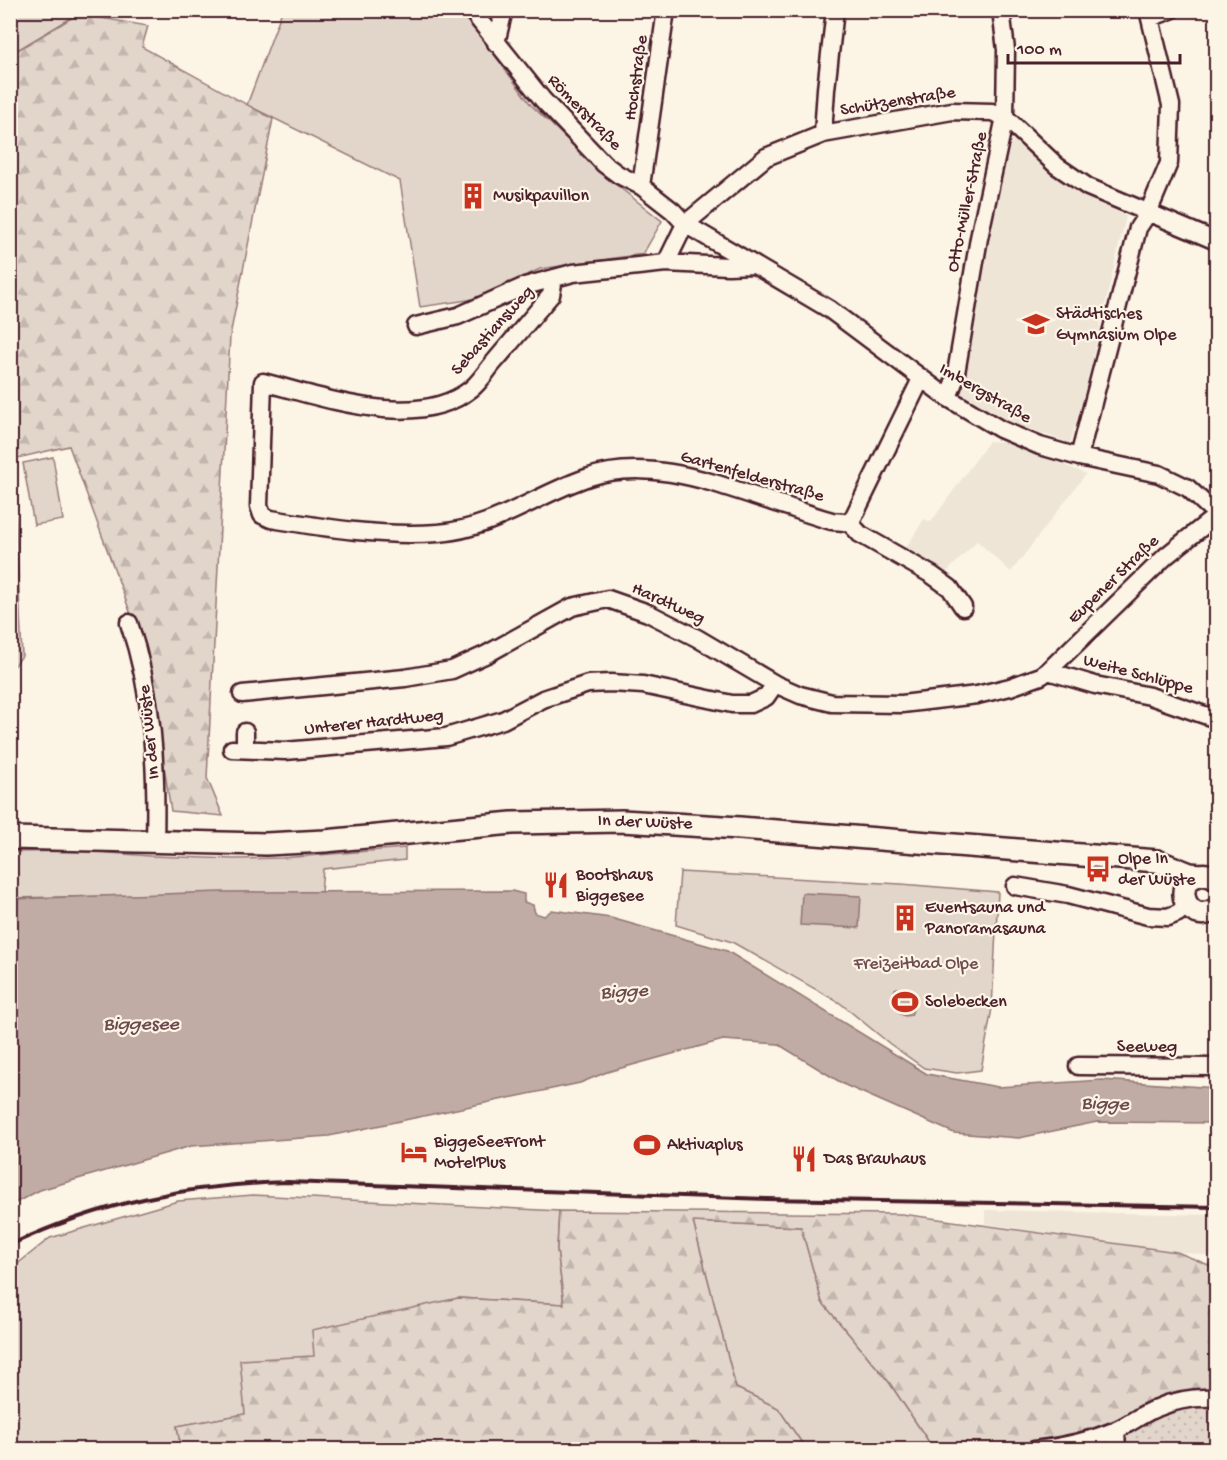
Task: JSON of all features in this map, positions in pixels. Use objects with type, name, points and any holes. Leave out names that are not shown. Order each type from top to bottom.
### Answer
[{"type":"main road","name":"In der Wüste","points":[[10,838],[266,844],[325,841],[512,823],[622,821],[751,828],[1157,861],[1190,873],[1210,875]]},
{"type":"main road","name":"In der Wüste","points":[[1135,861],[1166,873],[1180,884],[1186,899]]},
{"type":"main road","points":[[1210,875],[1188,882],[1186,899],[1198,913],[1211,913],[1216,909]]},
{"type":"street","name":"Römerstraße","points":[[471,10],[543,100],[604,164],[641,186],[686,224]]},
{"type":"street","points":[[496,44],[504,10]]},
{"type":"street","name":"Hochstraße","points":[[641,186],[666,10]]},
{"type":"street","points":[[823,134],[835,10]]},
{"type":"street","name":"Otto-Müller-Straße","points":[[948,398],[955,380],[979,238],[1005,117],[1006,50],[1001,10]]},
{"type":"street","points":[[1079,457],[1138,228],[1148,213],[1169,163],[1171,105],[1149,14],[1171,10]]},
{"type":"street","name":"Schützenstraße","points":[[686,224],[766,157],[823,134],[952,111],[992,112],[1005,117]]},
{"type":"street","points":[[1005,117],[1057,166],[1088,187],[1216,241]]},
{"type":"street","points":[[666,263],[686,224]]},
{"type":"street","name":"Imbergstraße","points":[[686,224],[829,309],[948,398],[1015,435],[1040,446],[1079,457],[1159,474],[1188,488],[1216,515]]},
{"type":"street","points":[[416,326],[458,316],[525,286],[573,273],[666,263],[728,267],[752,265]]},
{"type":"street","name":"Sebastiansweg","points":[[261,515],[259,506],[263,382],[352,405],[433,408],[449,402],[471,388],[551,295],[554,278]]},
{"type":"street","points":[[850,524],[921,379]]},
{"type":"street","name":"Gartenfelderstraße","points":[[261,515],[271,519],[341,531],[438,533],[471,528],[495,520],[585,478],[608,471],[676,473],[833,521],[850,524],[860,534],[932,575],[950,588],[963,607]]},
{"type":"street","name":"Eupener Straße","points":[[1045,674],[1166,556],[1216,515]]},
{"type":"street","name":"Hardtweg","points":[[242,694],[405,678],[452,670],[487,654],[572,607],[608,599],[648,613],[697,638],[775,684],[800,695],[832,703],[902,704],[977,695],[1010,687],[1045,674]]},
{"type":"street","name":"In der Wüste","points":[[129,623],[146,684],[151,722],[156,774],[155,842]]},
{"type":"street","name":"Weite Schlüppe","points":[[1045,674],[1150,696],[1216,719]]},
{"type":"street","name":"Unterer Hardtweg","points":[[245,732],[238,749],[285,751],[446,737],[503,720],[543,699],[588,684],[644,685],[732,704],[750,704],[766,698],[775,684]]},
{"type":"street","points":[[1015,886],[1068,895],[1148,916],[1168,917],[1178,913],[1186,899]]},
{"type":"street","name":"Seeweg","points":[[1078,1066],[1216,1067]]},
{"type":"street","points":[[1034,1449],[1064,1446],[1116,1430],[1163,1406],[1191,1399],[1216,1398]]},
{"type":"street","points":[[1116,1430],[1117,1449]]},
{"type":"shaded area","name":"Städtisches Gymnasium Olpe","points":[[1014,138],[1069,187],[1126,216],[1084,395],[1070,443],[1011,423],[961,395],[982,253],[1001,166]]},
{"type":"shaded area","points":[[989,441],[1011,443],[1086,474],[1011,572],[977,541],[944,575],[906,548],[924,519],[931,522]]},
{"type":"shaded area","points":[[985,1210],[1216,1215],[1216,1257],[985,1224]]},
{"type":"green space","points":[[11,11],[61,11],[78,14],[11,54]]},
{"type":"green space","points":[[282,11],[463,11],[531,105],[609,179],[662,221],[643,254],[540,269],[475,299],[420,307],[400,181],[247,105]]},
{"type":"green space","points":[[78,14],[148,26],[142,47],[273,119],[230,336],[207,778],[223,816],[171,811],[147,658],[69,446],[13,459],[22,656],[11,670],[11,54]]},
{"type":"green space","points":[[53,457],[63,520],[34,525],[23,463]]},
{"type":"green space","points":[[405,848],[405,860],[323,869],[321,892],[11,898],[10,852],[85,851],[234,859],[282,858]]},
{"type":"green space","name":"Freizeitbad Olpe","points":[[680,872],[901,884],[998,892],[992,1008],[981,1070],[957,1073],[924,1068],[890,1044],[840,1003],[732,942],[676,925]]},
{"type":"green space","points":[[253,1195],[559,1211],[557,1249],[564,1304],[458,1298],[314,1356],[245,1414],[177,1426],[181,1449],[11,1450],[11,1269],[50,1238],[178,1201]]},
{"type":"green space","points":[[559,1211],[902,1214],[1177,1252],[1216,1268],[1216,1393],[1117,1449],[936,1450],[889,1382],[822,1302],[801,1227],[693,1222],[736,1388],[778,1408],[806,1449],[181,1450],[177,1426],[245,1414],[240,1360],[314,1356],[312,1330],[458,1298],[564,1304],[557,1249]]},
{"type":"green space","points":[[693,1222],[801,1227],[822,1302],[889,1382],[933,1448],[806,1449],[778,1408],[736,1388]]},
{"type":"green space","points":[[1216,1403],[1216,1449],[1117,1449],[1116,1430],[1171,1408]]},
{"type":"water","name":"Biggesee","points":[[512,891],[524,894],[524,902],[533,905],[535,913],[544,916],[552,910],[611,918],[727,951],[927,1074],[998,1087],[1102,1080],[1216,1088],[1216,1123],[1097,1122],[1019,1138],[954,1133],[845,1085],[778,1044],[723,1040],[607,1072],[580,1083],[329,1136],[191,1146],[40,1190],[11,1205],[11,899],[221,892]]},
{"type":"water","points":[[802,893],[861,896],[859,928],[800,925]]},
{"type":"water","name":"Solebecken","points":[[897,988],[904,996],[907,991],[912,991],[910,1000],[914,1007],[911,1015],[905,1016],[899,1013],[897,1006],[899,1000],[893,996]]},
{"type":"waterway","points":[[10,443],[14,447]]},
{"type":"railway","points":[[10,1245],[78,1217],[146,1198],[215,1187],[288,1182],[766,1199],[1216,1207]]},
{"type":"place","name":"Musikpavillon","points":[[473,196]]},
{"type":"place","name":"Städtisches Gymnasium Olpe","points":[[1036,324]]},
{"type":"place","name":"Olpe In der Wüste","points":[[1098,869]]},
{"type":"place","name":"Bootshaus Biggesee","points":[[556,885]]},
{"type":"place","name":"Eventsauna und Panoramasauna","points":[[905,918]]},
{"type":"place","name":"Solebecken","points":[[905,1002]]},
{"type":"place","name":"Aktivaplus","points":[[647,1145]]},
{"type":"place","name":"BiggeSeeFront MotelPlus","points":[[414,1152]]},
{"type":"place","name":"Das Brauhaus","points":[[804,1159]]},
{"type":"water label","name":"Bigge","points":[[624,993]]},
{"type":"water label","name":"Bigge","points":[[1105,1105]]}]
